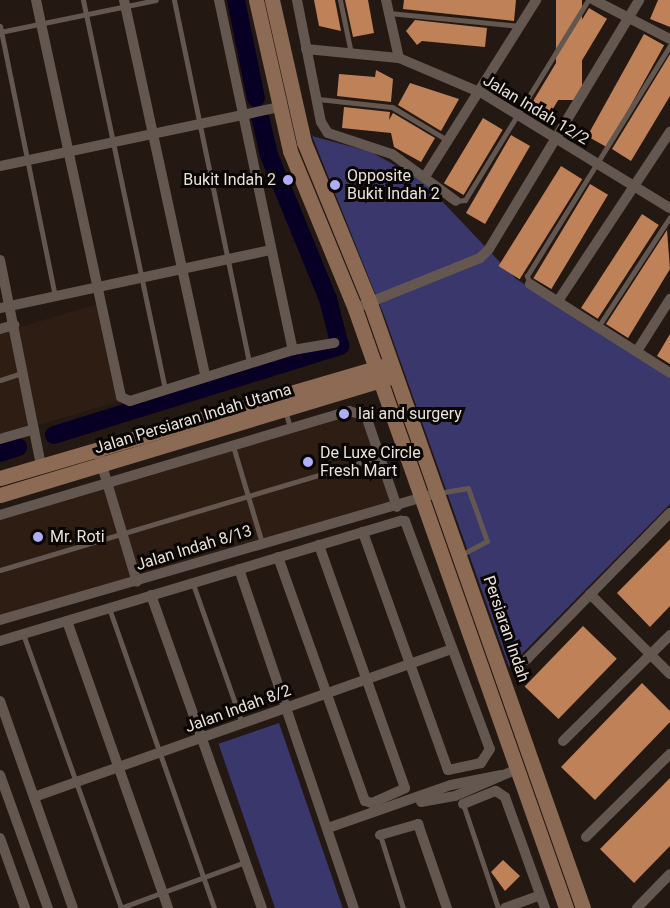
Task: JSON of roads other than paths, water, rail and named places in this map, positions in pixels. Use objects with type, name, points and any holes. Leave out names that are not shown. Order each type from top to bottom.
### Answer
[{"type":"main road","points":[[256,0],[290,152],[357,315],[566,908]]},
{"type":"main road","points":[[272,0],[304,142],[370,303],[394,369]]},
{"type":"main road","points":[[277,26],[279,107],[304,142]]},
{"type":"main road","points":[[357,315],[359,362],[336,387],[372,396],[396,427]]},
{"type":"main road","name":"Jalan Persiaran Indah Utama","points":[[0,478],[336,387],[394,369]]},
{"type":"main road","name":"Persiaran Indah","points":[[394,369],[583,908]]},
{"type":"main road","name":"Jalan Persiaran Indah Utama","points":[[0,495],[285,410],[336,387]]},
{"type":"main road","points":[[517,769],[522,759],[518,720]]},
{"type":"main road","points":[[517,769],[546,800]]},
{"type":"street","points":[[36,0],[119,393],[130,400],[249,362],[292,350],[334,343]]},
{"type":"street","points":[[219,0],[292,350]]},
{"type":"street","points":[[297,0],[306,49],[328,133],[383,150],[426,175],[456,201]]},
{"type":"street","points":[[386,0],[399,58]]},
{"type":"street","points":[[426,175],[482,93],[536,0]]},
{"type":"street","points":[[594,0],[670,39]]},
{"type":"street","points":[[357,315],[370,303],[480,258],[558,140],[632,19],[639,0]]},
{"type":"street","points":[[125,3],[205,376]]},
{"type":"street","name":"Jalan Indah 12/2","points":[[306,49],[399,58],[482,93],[670,208]]},
{"type":"street","points":[[0,166],[279,107]]},
{"type":"street","points":[[558,301],[636,187],[670,132]]},
{"type":"street","points":[[5,307],[270,250]]},
{"type":"street","points":[[0,260],[5,307],[14,325],[37,410],[34,429],[41,466]]},
{"type":"street","points":[[530,284],[670,373]]},
{"type":"street","points":[[637,351],[670,299]]},
{"type":"street","points":[[0,329],[14,325]]},
{"type":"street","points":[[0,515],[349,411],[366,416],[397,507]]},
{"type":"street","points":[[0,439],[34,429]]},
{"type":"street","points":[[98,450],[137,582]]},
{"type":"street","name":"Jalan Indah 8/13","points":[[0,620],[137,582],[262,543],[397,507],[438,493]]},
{"type":"street","points":[[526,660],[670,513]]},
{"type":"street","points":[[0,641],[278,557],[363,532],[405,521],[490,749],[481,763],[448,770],[363,532]]},
{"type":"street","points":[[278,557],[329,693],[366,803],[404,791],[403,778],[319,545]]},
{"type":"street","points":[[239,569],[354,908]]},
{"type":"street","points":[[591,594],[670,674]]},
{"type":"street","points":[[151,595],[262,908]]},
{"type":"street","points":[[67,621],[168,908]]},
{"type":"street","points":[[563,741],[670,635]]},
{"type":"street","name":"Jalan Indah 8/2","points":[[34,797],[452,649]]},
{"type":"street","points":[[0,701],[73,908]]},
{"type":"street","points":[[586,837],[670,754]]},
{"type":"street","points":[[328,828],[406,804],[451,784],[500,775],[517,769]]},
{"type":"street","points":[[0,775],[48,908]]},
{"type":"street","points":[[463,804],[501,793],[545,908]]},
{"type":"street","points":[[380,835],[418,824],[447,908]]},
{"type":"street","points":[[0,838],[25,908]]},
{"type":"street","points":[[637,908],[670,874]]},
{"type":"street","points":[[505,908],[540,895]]},
{"type":"lane","points":[[83,0],[139,278],[165,388]]},
{"type":"lane","points":[[55,296],[25,161],[0,30],[41,24],[125,3],[156,0]]},
{"type":"lane","points":[[174,0],[198,125],[249,362]]},
{"type":"lane","points":[[340,0],[351,54]]},
{"type":"lane","points":[[456,201],[465,200],[588,0]]},
{"type":"lane","points":[[389,13],[520,26]]},
{"type":"lane","points":[[530,284],[527,276],[670,45]]},
{"type":"lane","points":[[318,99],[392,108],[449,141]]},
{"type":"lane","points":[[598,327],[670,217]]},
{"type":"lane","points":[[0,380],[27,375]]},
{"type":"lane","points":[[285,410],[290,428]]},
{"type":"lane","points":[[233,446],[262,543]]},
{"type":"lane","points":[[0,570],[380,457]]},
{"type":"lane","points":[[438,493],[468,488],[487,541],[461,555]]},
{"type":"lane","points":[[193,583],[243,723]]},
{"type":"lane","points":[[109,608],[214,908]]},
{"type":"lane","points":[[23,634],[121,908],[246,862]]},
{"type":"lane","points":[[463,804],[498,908]]},
{"type":"lane","points":[[380,835],[403,908]]},
{"type":"waterway","points":[[236,0],[256,98]]},
{"type":"waterway","points":[[54,435],[340,346],[328,299],[269,155],[260,117]]},
{"type":"waterway","points":[[0,453],[18,447]]},
{"type":"place","name":"Bukit Indah 2","points":[[288,180]]},
{"type":"place","name":"Opposite Bukit Indah 2","points":[[335,185]]},
{"type":"place","name":"lai and surgery","points":[[344,414]]},
{"type":"place","name":"De Luxe Circle Fresh Mart","points":[[308,462]]},
{"type":"place","name":"Mr. Roti","points":[[38,537]]}]
